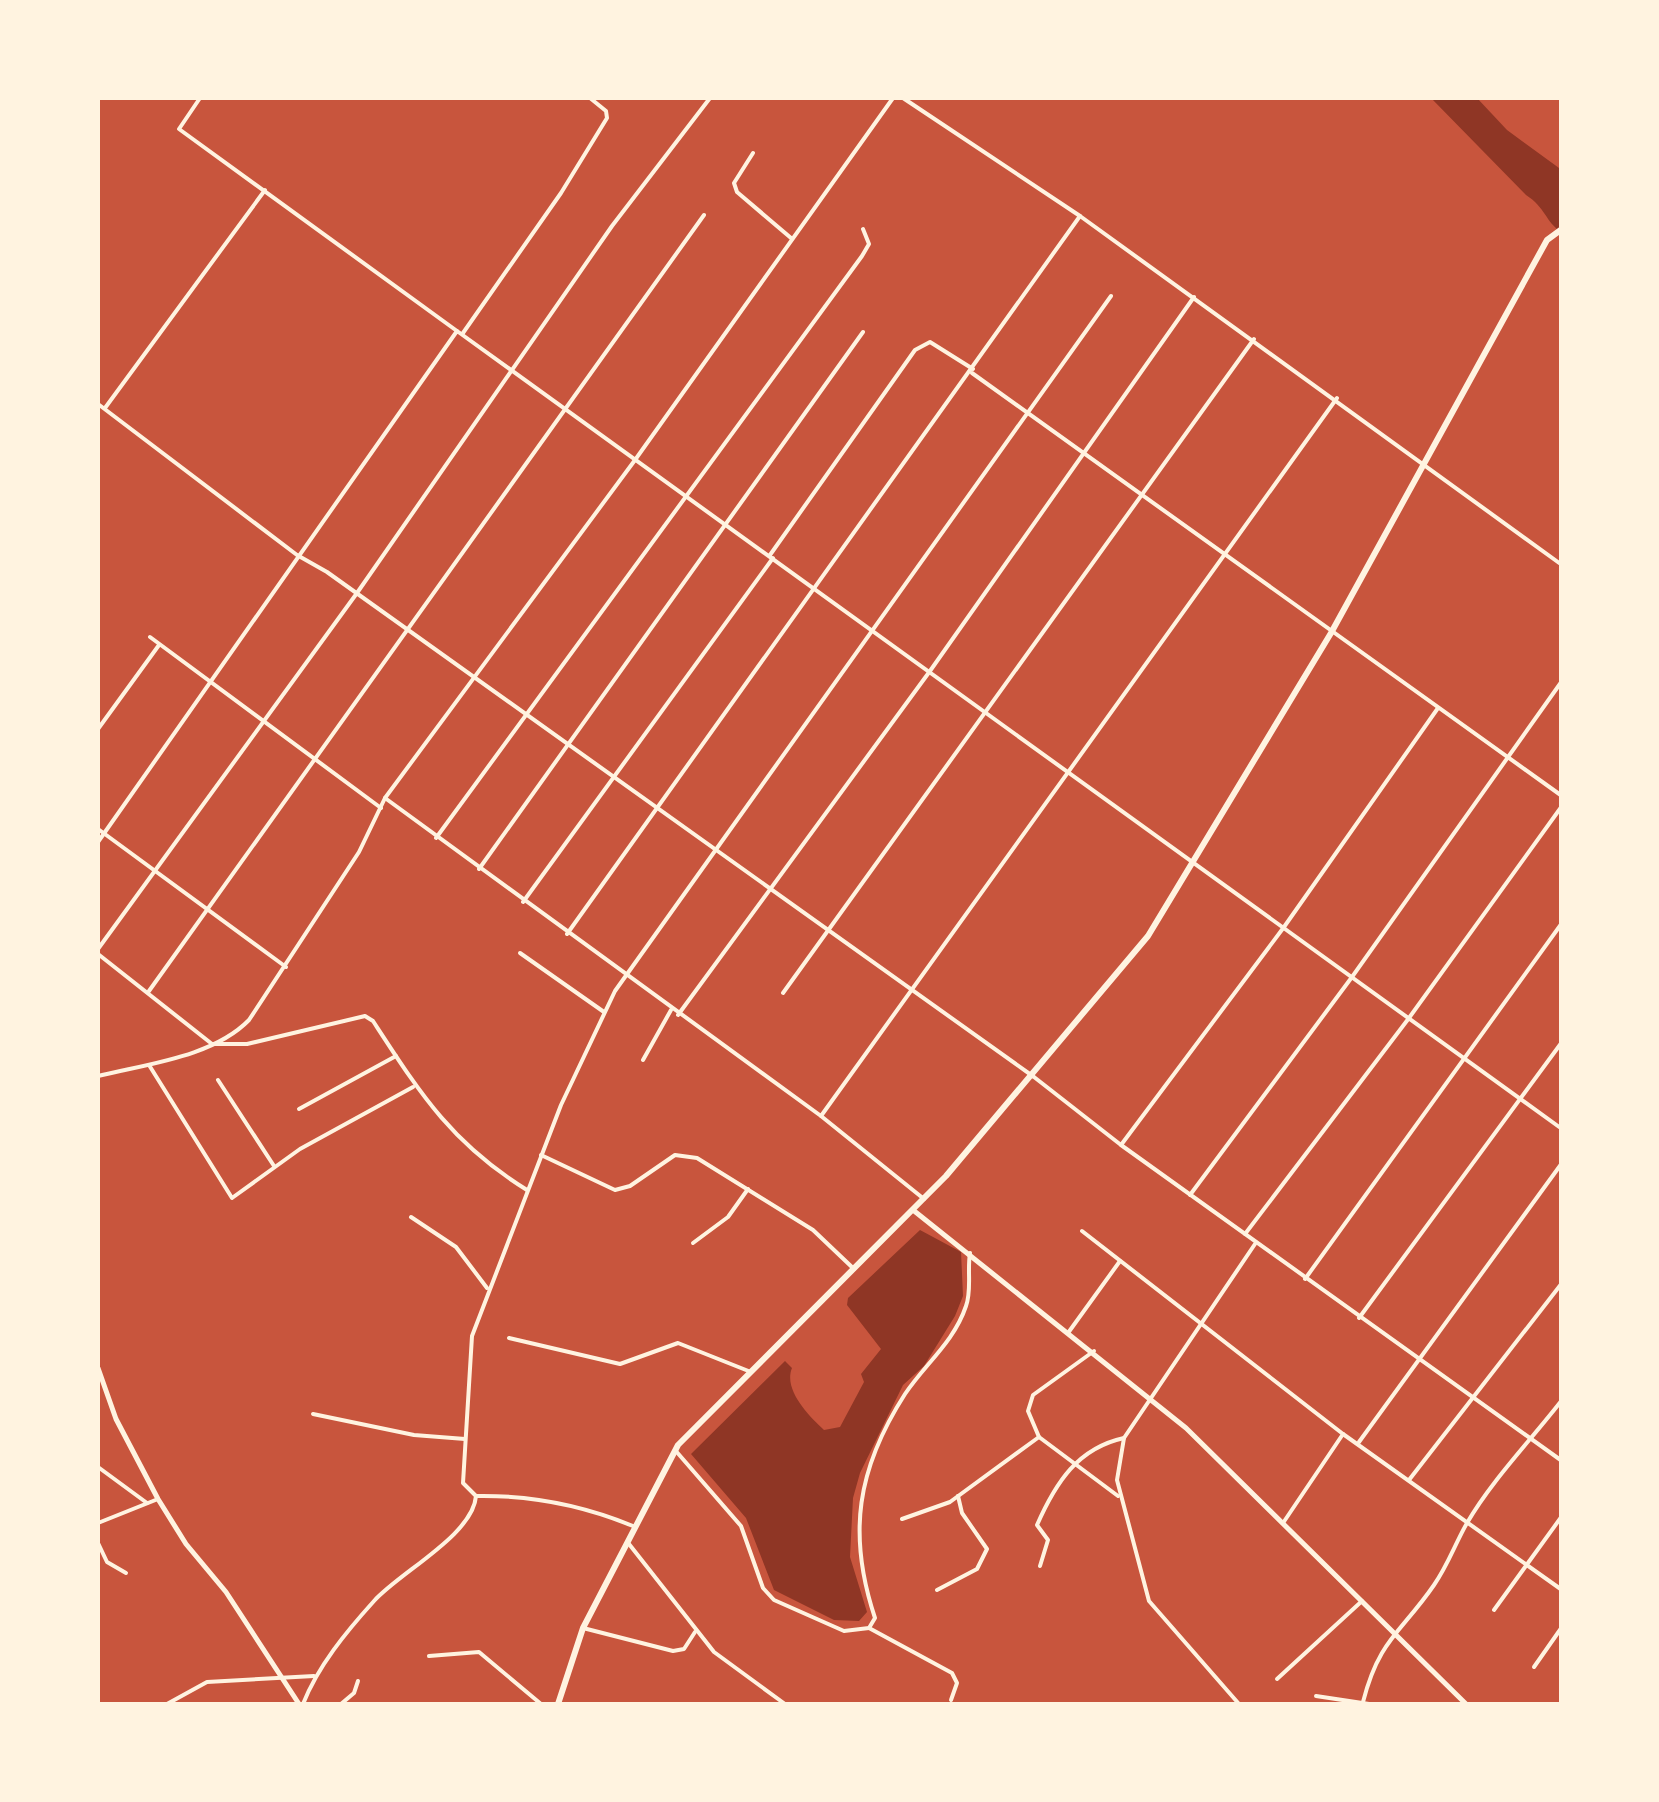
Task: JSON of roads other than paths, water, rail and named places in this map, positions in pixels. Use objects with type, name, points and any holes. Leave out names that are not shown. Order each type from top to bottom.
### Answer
[{"type":"highway","points":[[558,1704],[583,1628],[675,1450],[913,1210],[1034,1077],[1148,936],[1331,633],[1547,240],[1559,230]]},
{"type":"street","points":[[200,98],[179,129],[1562,1129]]},
{"type":"street","points":[[98,842],[297,555],[561,193],[607,118],[606,111],[590,98]]},
{"type":"street","points":[[527,1190],[485,1164],[413,1087],[396,1056],[365,1016],[247,1044],[212,1044],[98,951],[357,593],[612,226],[710,98]]},
{"type":"street","points":[[98,1076],[212,1044],[249,1020],[286,967],[385,798],[635,460],[893,98]]},
{"type":"street","points":[[903,98],[1080,216],[1337,398],[1425,468],[1562,565]]},
{"type":"street","points":[[753,153],[734,184],[790,238]]},
{"type":"street","points":[[104,409],[265,190]]},
{"type":"street","points":[[149,991],[318,760],[704,215]]},
{"type":"street","points":[[567,934],[1080,216]]},
{"type":"street","points":[[436,838],[862,256],[870,244],[863,229]]},
{"type":"street","points":[[633,1526],[592,1510],[518,1495],[476,1496],[463,1483],[472,1336],[488,1290],[541,1155],[604,1012],[625,976],[1111,296]]},
{"type":"street","points":[[678,1015],[930,672],[1194,297]]},
{"type":"street","points":[[479,869],[728,526],[863,332]]},
{"type":"street","points":[[783,993],[1254,340]]},
{"type":"street","points":[[523,902],[915,350],[930,342],[938,344],[1084,455],[1562,796]]},
{"type":"street","points":[[822,1116],[1337,398]]},
{"type":"street","points":[[98,404],[297,555],[357,593],[771,888],[1034,1077],[1304,1279],[1562,1461]]},
{"type":"street","points":[[150,637],[381,808]]},
{"type":"street","points":[[98,729],[159,645]]},
{"type":"street","points":[[1190,1195],[1352,977],[1562,681]]},
{"type":"street","points":[[1121,1145],[1284,928],[1439,708]]},
{"type":"street","points":[[385,798],[671,1010],[822,1116],[924,1198]]},
{"type":"street","points":[[1244,1234],[1409,1018],[1562,806]]},
{"type":"street","points":[[98,829],[286,967]]},
{"type":"street","points":[[1304,1279],[1562,923]]},
{"type":"street","points":[[520,953],[604,1012]]},
{"type":"street","points":[[643,1060],[671,1010]]},
{"type":"street","points":[[1359,1318],[1562,1042]]},
{"type":"street","points":[[299,1109],[396,1056]]},
{"type":"street","points":[[148,1063],[228,1195],[240,1194],[274,1166],[413,1087]]},
{"type":"street","points":[[218,1080],[274,1166]]},
{"type":"street","points":[[541,1155],[616,1190],[630,1186],[664,1160],[686,1154],[813,1230],[854,1269]]},
{"type":"street","points":[[1357,1444],[1562,1163]]},
{"type":"street","points":[[693,1243],[728,1217],[748,1189]]},
{"type":"street","points":[[913,1210],[1150,1397],[1466,1704]]},
{"type":"street","points":[[411,1217],[456,1248],[488,1290]]},
{"type":"street","points":[[1082,1231],[1343,1434],[1562,1590]]},
{"type":"street","points":[[1239,1704],[1149,1601],[1118,1496],[1124,1438],[1256,1243]]},
{"type":"street","points":[[869,1628],[875,1618],[858,1550],[861,1491],[905,1394],[930,1368],[965,1310],[970,1253]]},
{"type":"street","points":[[1068,1333],[1120,1261]]},
{"type":"street","points":[[1409,1480],[1562,1284]]},
{"type":"street","points":[[509,1338],[620,1364],[678,1343],[751,1372]]},
{"type":"street","points":[[1094,1351],[1029,1402],[1039,1437],[1118,1496]]},
{"type":"street","points":[[98,1368],[116,1419],[158,1499],[301,1704],[314,1676],[376,1599],[464,1523],[476,1496]]},
{"type":"street","points":[[1316,1696],[1366,1704],[1373,1667],[1393,1632],[1431,1590],[1453,1557],[1468,1522],[1562,1400]]},
{"type":"street","points":[[313,1414],[414,1434],[465,1439]]},
{"type":"street","points":[[1283,1523],[1343,1434]]},
{"type":"street","points":[[902,1518],[931,1511],[958,1496],[1039,1437]]},
{"type":"street","points":[[1040,1566],[1048,1540],[1038,1525],[1074,1462],[1099,1443],[1124,1438]]},
{"type":"street","points":[[675,1450],[741,1526],[763,1588],[774,1600],[844,1631],[869,1628],[952,1673],[957,1683],[951,1700]]},
{"type":"street","points":[[98,1470],[147,1504]]},
{"type":"street","points":[[936,1590],[977,1569],[988,1549],[962,1513],[958,1496]]},
{"type":"street","points":[[98,1523],[158,1499]]},
{"type":"street","points":[[1494,1610],[1562,1516]]},
{"type":"street","points":[[626,1540],[729,1666],[785,1704]]},
{"type":"street","points":[[98,1543],[107,1562],[126,1573]]},
{"type":"street","points":[[1277,1679],[1362,1601]]},
{"type":"street","points":[[583,1628],[673,1651],[684,1649],[696,1630]]},
{"type":"street","points":[[1534,1667],[1562,1628]]},
{"type":"street","points":[[428,1656],[479,1652],[541,1704]]},
{"type":"street","points":[[167,1704],[207,1682],[232,1684],[314,1676]]},
{"type":"street","points":[[341,1704],[354,1693],[358,1681]]}]
